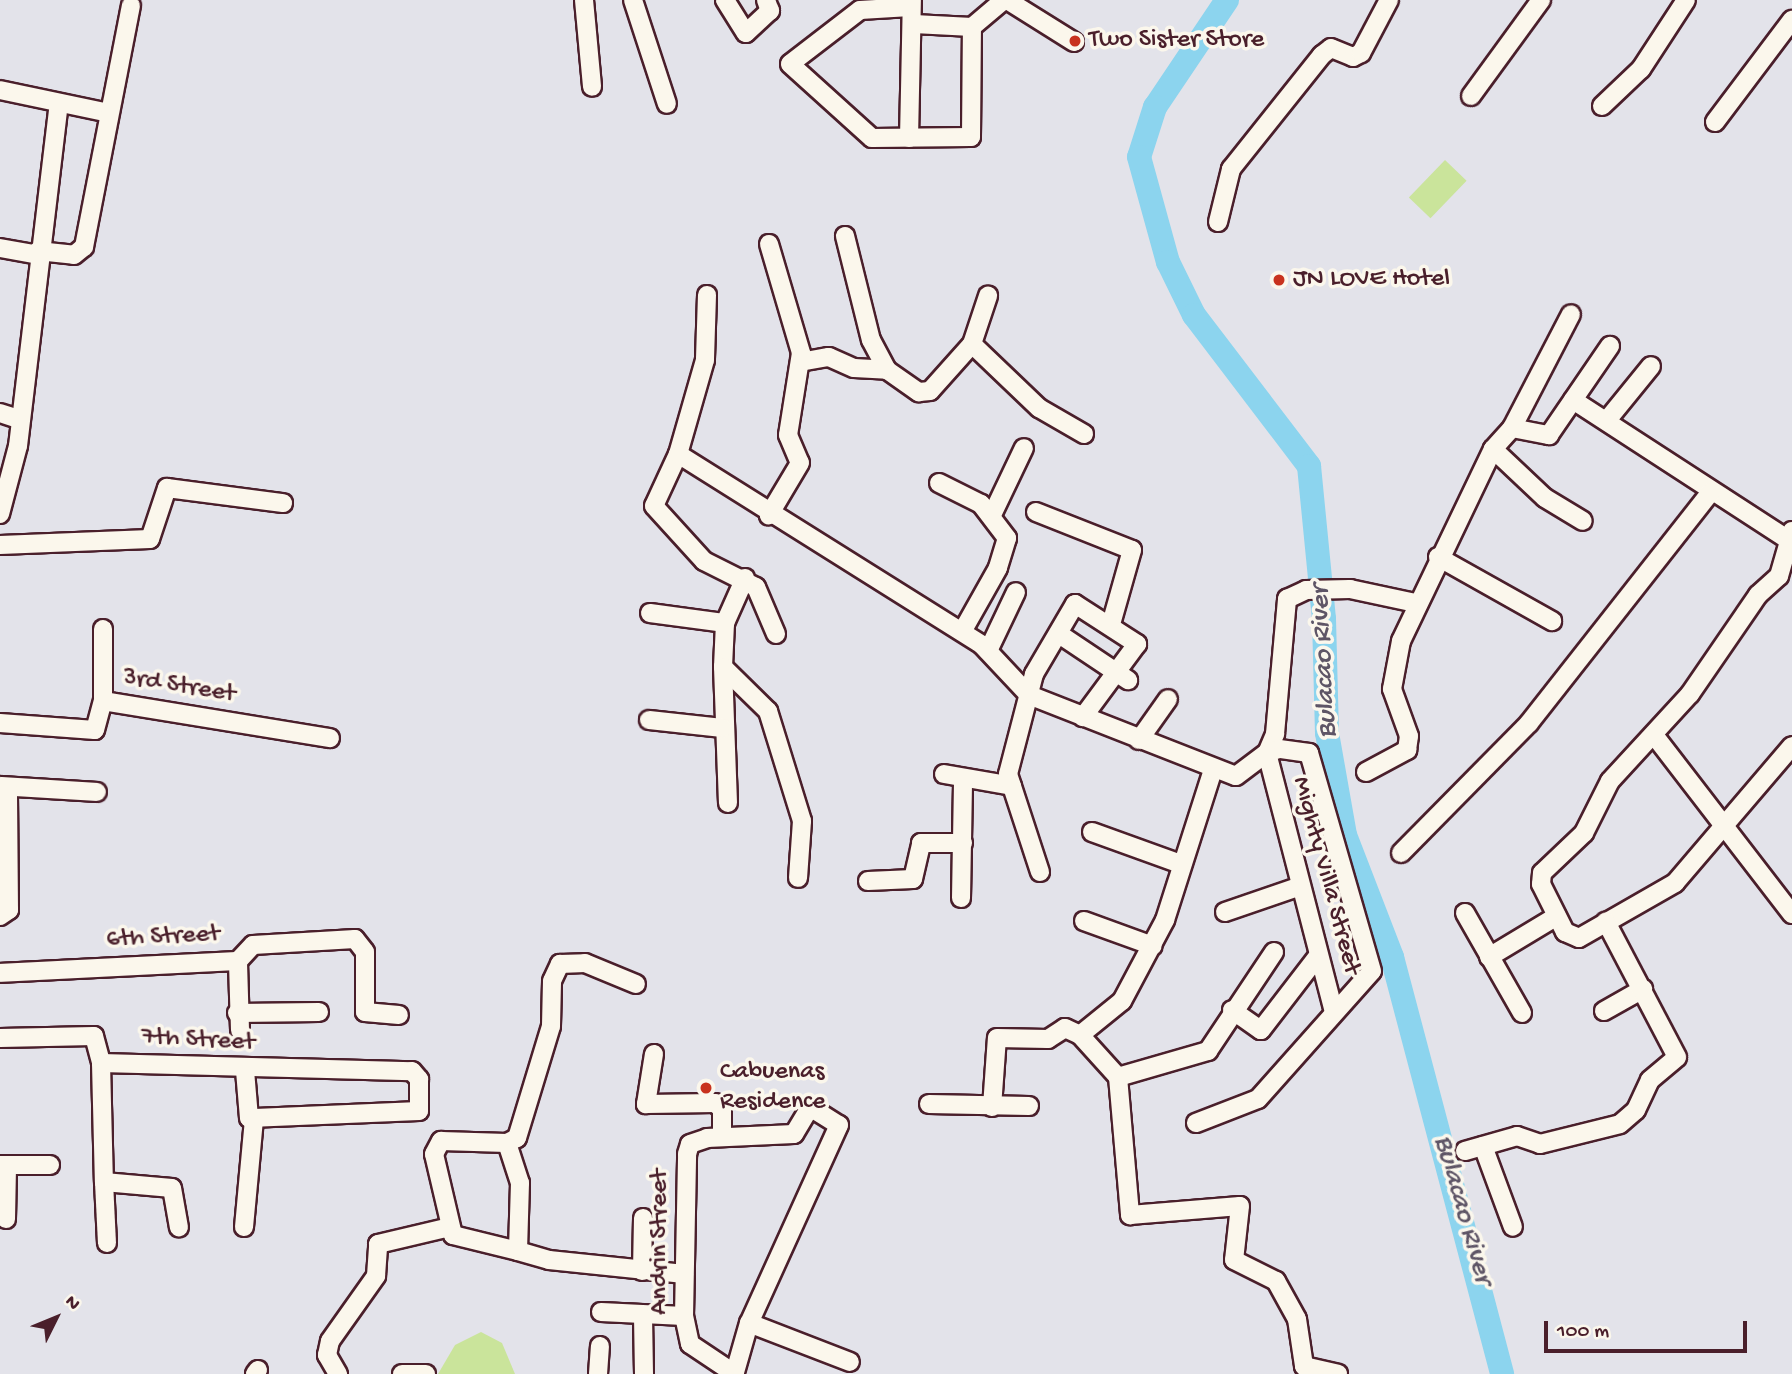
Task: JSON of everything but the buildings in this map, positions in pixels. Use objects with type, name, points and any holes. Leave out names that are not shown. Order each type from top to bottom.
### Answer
[{"type":"street","points":[[584,0],[592,87]]},
{"type":"street","points":[[634,0],[667,104]]},
{"type":"street","points":[[725,0],[746,33],[770,11],[766,0]]},
{"type":"street","points":[[972,27],[1006,0],[1074,42]]},
{"type":"street","points":[[1218,222],[1231,169],[1322,55],[1331,48],[1353,57],[1361,53],[1389,0]]},
{"type":"street","points":[[1471,96],[1541,0]]},
{"type":"street","points":[[1602,106],[1641,69],[1686,0]]},
{"type":"street","points":[[0,248],[74,255],[84,247],[131,6]]},
{"type":"street","points":[[860,10],[912,10],[972,27],[971,137],[872,138],[790,64],[860,10]]},
{"type":"street","points":[[909,138],[912,10]]},
{"type":"street","points":[[1715,122],[1792,20]]},
{"type":"street","points":[[0,90],[109,113]]},
{"type":"street","points":[[0,514],[18,419],[59,103]]},
{"type":"street","points":[[845,236],[871,340],[887,370],[919,393],[929,391],[972,344],[988,296]]},
{"type":"street","points":[[769,244],[800,362],[788,435],[800,463],[769,515]]},
{"type":"street","points":[[707,295],[705,360],[678,454],[655,508],[704,562],[745,578],[756,587],[776,634]]},
{"type":"street","points":[[1366,772],[1407,750],[1409,736],[1392,689],[1416,603],[1493,449],[1512,428],[1571,314]]},
{"type":"street","points":[[972,344],[1039,408],[1084,434]]},
{"type":"street","points":[[1512,428],[1546,436],[1610,346]]},
{"type":"street","points":[[800,362],[829,358],[854,368],[887,370]]},
{"type":"street","points":[[1608,419],[1651,366]]},
{"type":"street","points":[[1573,400],[1608,419],[1711,492],[1789,535],[1779,576],[1758,595],[1654,735],[1609,781],[1584,833],[1542,873],[1541,884],[1557,916],[1574,938],[1675,883],[1792,746]]},
{"type":"street","points":[[0,413],[18,419]]},
{"type":"street","points":[[992,515],[1024,448]]},
{"type":"street","points":[[1493,449],[1545,498],[1583,521]]},
{"type":"street","points":[[678,454],[769,515],[962,632],[988,651],[1028,695],[1213,770],[1244,774],[1267,753],[1275,734],[1287,599],[1306,590],[1350,589],[1416,603]]},
{"type":"street","points":[[939,483],[992,515],[1007,538],[1006,550],[962,632]]},
{"type":"street","points":[[0,545],[150,539],[167,488],[283,503]]},
{"type":"street","points":[[1401,853],[1529,723],[1711,492]]},
{"type":"street","points":[[1036,512],[1132,550],[1111,624]]},
{"type":"street","points":[[1438,557],[1552,621]]},
{"type":"street","points":[[728,803],[723,728],[725,623],[745,578]]},
{"type":"street","points":[[988,651],[1016,592]]},
{"type":"street","points":[[1040,872],[1008,774],[1028,695],[1072,605],[1111,624],[1137,644],[1123,676],[1083,717]]},
{"type":"street","points":[[650,613],[725,623]]},
{"type":"street","points":[[103,629],[103,701]]},
{"type":"street","points":[[1065,638],[1123,676]]},
{"type":"street","points":[[723,667],[768,711],[802,821],[798,878]]},
{"type":"street","points":[[1139,740],[1168,699]]},
{"type":"street","name":"3rd Street","points":[[0,723],[90,732],[99,726],[103,701],[330,738]]},
{"type":"street","points":[[649,720],[723,728]]},
{"type":"street","points":[[1654,735],[1727,824],[1792,914]]},
{"type":"street","points":[[1196,1123],[1258,1099],[1372,971],[1309,753],[1267,753]]},
{"type":"street","name":"Mighty Villa Street","points":[[1267,753],[1298,887],[1334,1012]]},
{"type":"street","points":[[1080,1035],[1122,1001],[1153,946],[1213,770]]},
{"type":"street","points":[[944,774],[1012,786]]},
{"type":"street","points":[[961,898],[963,779]]},
{"type":"street","points":[[0,916],[9,910],[4,786],[97,792]]},
{"type":"street","points":[[1092,832],[1181,864]]},
{"type":"street","points":[[868,881],[913,879],[921,843],[963,843]]},
{"type":"street","points":[[1225,912],[1298,887]]},
{"type":"street","points":[[1465,914],[1522,1013]]},
{"type":"street","points":[[1489,957],[1557,916]]},
{"type":"street","points":[[1083,921],[1153,946]]},
{"type":"street","points":[[1465,1151],[1517,1136],[1540,1144],[1628,1119],[1650,1080],[1677,1057],[1606,922]]},
{"type":"street","name":"6th Street","points":[[0,972],[238,961],[253,945],[355,939],[362,944],[365,1012],[399,1015]]},
{"type":"street","points":[[1118,1077],[1208,1051],[1232,1010],[1274,951]]},
{"type":"street","points":[[1232,1010],[1261,1030],[1318,956]]},
{"type":"street","points":[[238,961],[239,1021],[319,1012]]},
{"type":"street","points":[[507,1143],[526,1116],[551,1026],[552,981],[560,964],[585,963],[636,984]]},
{"type":"street","points":[[1604,1011],[1643,989]]},
{"type":"street","points":[[992,1107],[997,1038],[1048,1039],[1065,1028],[1080,1035],[1118,1077],[1130,1215],[1240,1206],[1234,1261],[1276,1281],[1297,1319],[1304,1366],[1338,1374]]},
{"type":"street","points":[[0,1038],[87,1033],[100,1044],[107,1243]]},
{"type":"street","points":[[654,1054],[646,1104],[715,1103],[722,1109],[714,1137],[789,1136],[806,1107],[840,1123],[749,1323],[735,1373]]},
{"type":"street","name":"7th Street","points":[[101,1063],[245,1070],[417,1073],[420,1105],[414,1114],[254,1119]]},
{"type":"street","points":[[244,1227],[254,1119],[246,1114],[245,1070]]},
{"type":"street","points":[[929,1104],[1029,1106]]},
{"type":"street","name":"Andrin Street","points":[[714,1137],[690,1144],[687,1154],[684,1316],[690,1344],[711,1367],[735,1373]]},
{"type":"street","points":[[507,1143],[441,1140],[434,1154],[450,1227],[465,1243],[642,1272],[684,1274]]},
{"type":"street","points":[[507,1143],[520,1183],[518,1251]]},
{"type":"street","points":[[1483,1146],[1513,1227]]},
{"type":"street","points":[[6,1219],[3,1165],[50,1164]]},
{"type":"street","points":[[104,1182],[172,1188],[179,1227]]},
{"type":"street","points":[[642,1272],[643,1219]]},
{"type":"street","points":[[338,1374],[327,1355],[330,1340],[376,1276],[378,1244],[450,1227]]},
{"type":"street","points":[[601,1312],[684,1316]]},
{"type":"street","points":[[643,1316],[644,1374]]},
{"type":"street","points":[[749,1323],[850,1362]]},
{"type":"street","points":[[598,1374],[600,1346]]},
{"type":"street","points":[[402,1374],[426,1374]]},
{"type":"green space","points":[[1445,160],[1467,181],[1430,218],[1409,197]]},
{"type":"green space","points":[[481,1332],[502,1343],[515,1374],[438,1374],[455,1345]]},
{"type":"waterway","name":"Bulacao River","points":[[1227,0],[1155,107],[1139,157],[1168,262],[1194,315],[1309,466],[1324,619],[1327,733],[1345,835],[1392,957],[1502,1374]]},
{"type":"place","name":"Two Sister Store","points":[[1075,41]]},
{"type":"place","name":"JN LOVE Hotel","points":[[1279,280]]},
{"type":"place","name":"Cabuenas Residence","points":[[706,1088]]}]
